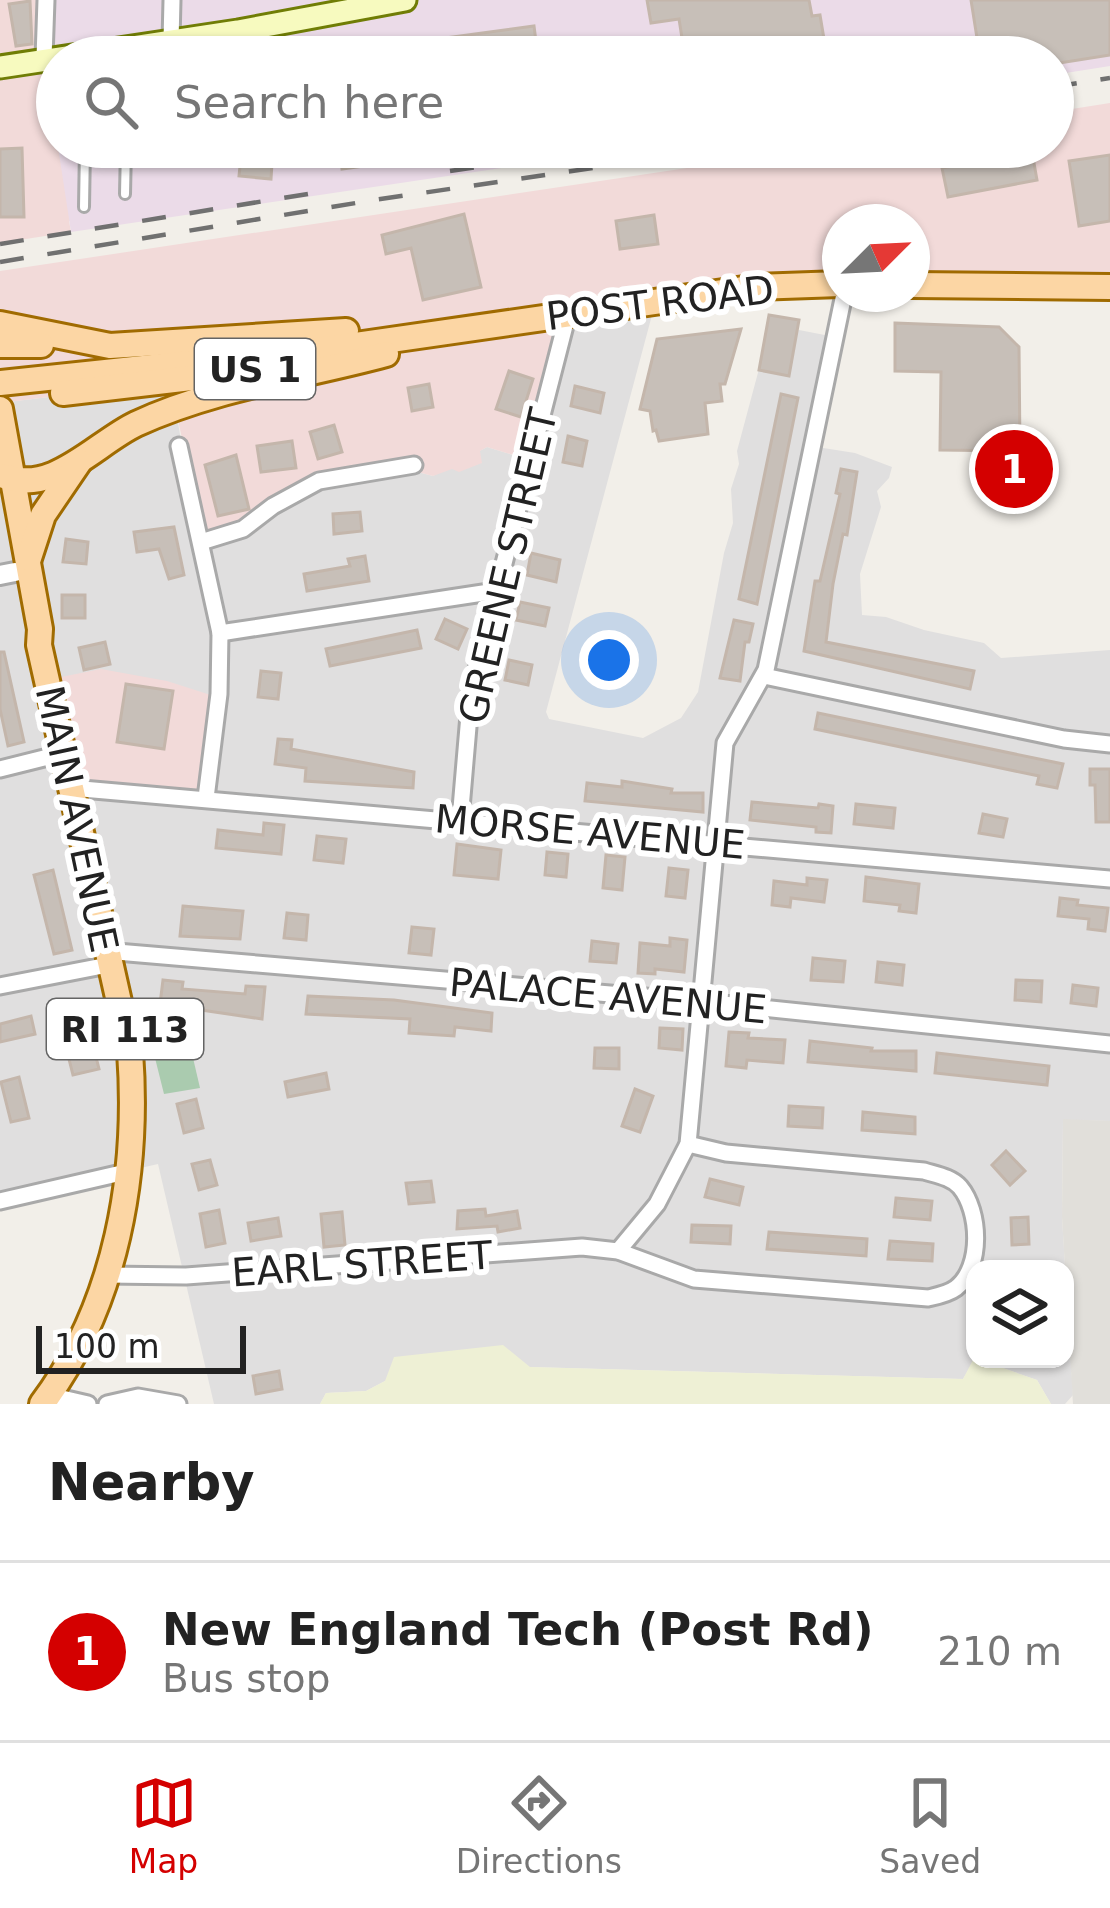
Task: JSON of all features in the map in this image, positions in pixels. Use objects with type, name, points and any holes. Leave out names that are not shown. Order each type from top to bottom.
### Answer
[{"type":"main road","points":[[199,36],[404,0]]},
{"type":"main road","points":[[0,67],[36,60]]},
{"type":"main road","name":"POST ROAD","points":[[8,398],[290,364],[481,326],[758,287],[822,285]]},
{"type":"main road","points":[[930,285],[1110,286]]},
{"type":"main road","points":[[0,324],[110,346]]},
{"type":"main road","points":[[0,345],[110,346],[481,326]]},
{"type":"main road","points":[[5,483],[36,480],[80,461],[134,425],[197,400],[351,364],[481,326]]},
{"type":"main road","name":"MAIN AVENUE","points":[[8,398],[5,483],[15,569],[39,645],[130,1051],[130,1171],[119,1232],[83,1334],[45,1400]]},
{"type":"main road","points":[[15,569],[80,461]]},
{"type":"street","points":[[45,36],[46,0]]},
{"type":"street","points":[[171,36],[172,0]]},
{"type":"street","points":[[618,1251],[657,1204],[688,1144],[725,743],[764,676],[840,312]]},
{"type":"street","name":"GREENE STREET","points":[[460,820],[471,692],[568,314]]},
{"type":"street","points":[[179,446],[220,634],[219,694],[206,798]]},
{"type":"street","points":[[202,542],[243,529],[319,481],[414,465]]},
{"type":"street","points":[[220,634],[496,591]]},
{"type":"street","points":[[764,676],[1064,739],[1110,744]]},
{"type":"street","points":[[0,769],[64,753]]},
{"type":"street","name":"MORSE AVENUE","points":[[71,788],[1110,879]]},
{"type":"street","name":"PALACE AVENUE","points":[[0,986],[107,958],[704,1002],[1110,1044]]},
{"type":"street","name":"EARL STREET","points":[[106,1274],[254,1272],[582,1247],[618,1251],[694,1279],[928,1298],[954,1289],[969,1271],[975,1230],[964,1191],[956,1182],[924,1171],[727,1153],[688,1144]]},
{"type":"street","points":[[0,1201],[130,1171]]},
{"type":"street","points":[[107,1404],[139,1397],[178,1404]]},
{"type":"street","points":[[45,1400],[88,1404]]},
{"type":"lane","points":[[84,207],[85,168]]},
{"type":"lane","points":[[125,194],[126,168]]},
{"type":"shaded area","points":[[0,0],[47,0],[52,36],[36,36],[36,168],[424,168],[69,221],[71,232],[0,243]]},
{"type":"shaded area","points":[[48,0],[1110,0],[1110,66],[1074,72],[1074,36],[47,36]]},
{"type":"shaded area","points":[[1110,103],[1110,288],[930,279],[930,204],[822,204],[822,284],[576,314],[553,402],[530,460],[487,447],[480,451],[482,463],[459,472],[452,469],[433,476],[418,472],[298,495],[204,542],[170,382],[0,403],[0,271],[687,168],[1074,168],[1074,109]]},
{"type":"shaded area","points":[[61,168],[501,168],[71,232]]},
{"type":"shaded area","points":[[656,300],[546,712],[549,719],[643,738],[681,718],[698,692],[733,523],[731,489],[739,464],[737,451],[763,354],[779,336],[799,330],[835,337],[817,447],[855,453],[892,467],[877,491],[881,507],[860,574],[862,615],[984,643],[1001,658],[1110,650],[1110,1121],[1063,1120],[1065,1260],[966,1260],[970,1368],[963,1379],[530,1367],[385,1381],[366,1391],[326,1393],[320,1404],[214,1404],[158,1164],[0,1200],[0,403],[171,382],[183,452],[298,495],[418,472],[433,476],[487,447],[529,460],[554,401],[576,314]]},
{"type":"shaded area","points":[[101,669],[167,681],[220,698],[208,795],[67,784],[41,681]]},
{"type":"shaded area","points":[[1063,1119],[1110,1121],[1110,1404],[1073,1404],[1074,1260],[1065,1260]]},
{"type":"shaded area","points":[[1003,1368],[1071,1368],[1073,1395],[1065,1404],[1051,1404],[1037,1380]]},
{"type":"green space","points":[[190,1045],[200,1088],[164,1094],[153,1050]]},
{"type":"green space","points":[[503,1345],[530,1367],[963,1379],[969,1368],[1003,1368],[1037,1380],[1051,1404],[320,1404],[326,1393],[366,1391],[385,1381],[394,1357]]},
{"type":"building","points":[[647,0],[809,0],[812,16],[820,15],[824,36],[682,36],[679,19],[651,23]]},
{"type":"building","points":[[971,0],[1110,0],[1110,55],[1074,61],[1074,36],[977,36]]},
{"type":"building","points":[[30,1],[32,44],[16,46],[9,4]]},
{"type":"building","points":[[534,26],[535,36],[460,36]]},
{"type":"building","points":[[22,148],[24,217],[0,217],[0,149]]},
{"type":"building","points":[[1110,155],[1110,221],[1079,226],[1070,168],[1074,160]]},
{"type":"building","points":[[240,168],[272,168],[271,179],[239,176]]},
{"type":"building","points":[[942,168],[1035,168],[1037,180],[948,197]]},
{"type":"building","points":[[464,214],[481,287],[423,300],[411,248],[386,254],[382,235]]},
{"type":"building","points":[[654,215],[658,244],[620,249],[616,221]]},
{"type":"building","points":[[769,315],[799,320],[789,376],[759,370]]},
{"type":"building","points":[[895,323],[999,327],[1019,347],[1020,451],[940,450],[941,372],[895,371]]},
{"type":"building","points":[[741,329],[725,384],[720,384],[722,401],[705,403],[708,434],[659,441],[650,411],[640,409],[657,339]]},
{"type":"building","points":[[509,371],[533,379],[521,417],[496,409]]},
{"type":"building","points":[[429,384],[433,407],[412,411],[408,388]]},
{"type":"building","points":[[575,386],[604,393],[600,413],[571,406]]},
{"type":"building","points":[[781,394],[798,398],[757,604],[739,599]]},
{"type":"building","points":[[334,425],[342,452],[318,459],[310,432]]},
{"type":"building","points":[[568,436],[587,441],[582,466],[563,462]]},
{"type":"building","points":[[292,441],[296,468],[261,472],[257,446]]},
{"type":"building","points":[[236,455],[249,509],[218,516],[205,465]]},
{"type":"building","points":[[841,469],[857,472],[826,642],[974,671],[970,689],[804,651],[815,581],[820,581],[840,494],[836,493]]},
{"type":"building","points":[[360,512],[362,531],[334,534],[333,514]]},
{"type":"building","points":[[174,527],[184,575],[169,579],[159,549],[137,552],[134,532]]},
{"type":"building","points":[[66,539],[88,542],[86,564],[63,562]]},
{"type":"building","points":[[531,553],[560,560],[556,582],[527,575]]},
{"type":"building","points":[[365,556],[369,581],[307,591],[304,574],[350,566],[348,559]]},
{"type":"building","points":[[62,595],[85,595],[85,618],[62,618]]},
{"type":"building","points":[[520,602],[549,608],[545,626],[516,620]]},
{"type":"building","points":[[445,619],[467,629],[458,649],[436,639]]},
{"type":"building","points":[[734,620],[753,624],[749,642],[745,642],[740,681],[720,678]]},
{"type":"building","points":[[417,630],[421,648],[330,666],[326,649]]},
{"type":"building","points":[[105,642],[110,664],[84,670],[79,648]]},
{"type":"building","points":[[0,652],[4,652],[24,742],[8,746],[0,709]]},
{"type":"building","points":[[509,660],[532,665],[528,685],[505,680]]},
{"type":"building","points":[[261,671],[281,673],[278,699],[258,697]]},
{"type":"building","points":[[126,684],[173,691],[164,749],[117,742]]},
{"type":"building","points":[[818,713],[1063,764],[1057,788],[1037,784],[1039,776],[815,729]]},
{"type":"building","points":[[278,739],[292,740],[291,749],[414,772],[413,788],[305,781],[306,768],[275,764]]},
{"type":"building","points":[[1090,769],[1110,769],[1110,822],[1096,822]]},
{"type":"building","points":[[622,781],[672,789],[671,793],[703,793],[703,812],[585,801],[587,783],[622,787]]},
{"type":"building","points":[[752,802],[833,806],[831,833],[750,820]]},
{"type":"building","points":[[856,804],[895,808],[893,828],[854,824]]},
{"type":"building","points":[[983,814],[1007,819],[1003,837],[979,833]]},
{"type":"building","points":[[264,823],[284,825],[281,854],[216,848],[218,830],[263,835]]},
{"type":"building","points":[[317,836],[346,839],[343,863],[314,860]]},
{"type":"building","points":[[457,844],[501,850],[498,879],[454,875]]},
{"type":"building","points":[[547,852],[568,854],[566,877],[545,875]]},
{"type":"building","points":[[606,855],[625,857],[622,890],[603,888]]},
{"type":"building","points":[[669,868],[688,870],[685,898],[666,896]]},
{"type":"building","points":[[53,870],[72,950],[54,954],[34,875]]},
{"type":"building","points":[[866,877],[919,884],[916,913],[899,911],[900,905],[864,901]]},
{"type":"building","points":[[807,878],[827,880],[824,902],[791,898],[790,907],[772,905],[774,881],[807,885]]},
{"type":"building","points":[[1060,898],[1108,908],[1105,931],[1088,929],[1089,919],[1058,916]]},
{"type":"building","points":[[183,906],[243,911],[240,939],[180,936]]},
{"type":"building","points":[[287,913],[308,915],[306,940],[284,938]]},
{"type":"building","points":[[412,927],[434,929],[431,955],[409,953]]},
{"type":"building","points":[[670,938],[687,940],[684,972],[655,969],[655,974],[638,973],[640,943],[670,946]]},
{"type":"building","points":[[592,941],[618,944],[616,963],[590,961]]},
{"type":"building","points":[[813,958],[845,961],[843,982],[811,980]]},
{"type":"building","points":[[878,962],[904,965],[902,985],[876,982]]},
{"type":"building","points":[[163,980],[183,982],[182,989],[245,994],[246,986],[265,987],[262,1019],[160,1004]]},
{"type":"building","points":[[1016,980],[1042,981],[1041,1002],[1015,1000]]},
{"type":"building","points":[[1073,985],[1098,988],[1096,1006],[1071,1003]]},
{"type":"building","points":[[308,996],[394,1000],[492,1013],[491,1031],[455,1027],[454,1036],[409,1033],[410,1019],[306,1014]]},
{"type":"building","points":[[78,1004],[84,1027],[61,1032],[56,1010]]},
{"type":"building","points":[[31,1016],[35,1034],[0,1042],[0,1024]]},
{"type":"building","points":[[660,1028],[683,1029],[682,1050],[659,1048]]},
{"type":"building","points":[[729,1032],[785,1040],[783,1063],[747,1060],[746,1068],[726,1066]]},
{"type":"building","points":[[810,1041],[871,1051],[916,1051],[916,1071],[808,1062]]},
{"type":"building","points":[[595,1048],[619,1048],[619,1069],[594,1068]]},
{"type":"building","points":[[95,1053],[99,1069],[73,1075],[69,1059]]},
{"type":"building","points":[[937,1053],[1049,1066],[1047,1085],[935,1073]]},
{"type":"building","points":[[326,1073],[329,1089],[288,1097],[285,1082]]},
{"type":"building","points":[[19,1077],[29,1118],[11,1122],[1,1082]]},
{"type":"building","points":[[635,1089],[653,1096],[640,1132],[622,1126]]},
{"type":"building","points":[[196,1099],[203,1128],[184,1133],[177,1104]]},
{"type":"building","points":[[789,1106],[823,1108],[822,1128],[788,1126]]},
{"type":"building","points":[[863,1112],[915,1117],[915,1134],[862,1130]]},
{"type":"building","points":[[1006,1151],[1025,1171],[1010,1185],[992,1165]]},
{"type":"building","points":[[210,1160],[217,1185],[199,1190],[192,1164]]},
{"type":"building","points":[[710,1179],[743,1187],[739,1205],[705,1197]]},
{"type":"building","points":[[431,1181],[434,1202],[409,1204],[406,1183]]},
{"type":"building","points":[[896,1198],[932,1201],[930,1220],[894,1217]]},
{"type":"building","points":[[485,1209],[486,1216],[517,1211],[520,1228],[498,1232],[497,1226],[457,1229],[458,1211]]},
{"type":"building","points":[[219,1210],[225,1243],[206,1247],[200,1214]]},
{"type":"building","points":[[342,1212],[345,1245],[324,1247],[321,1214]]},
{"type":"building","points":[[1028,1217],[1029,1244],[1012,1245],[1011,1218]]},
{"type":"building","points":[[278,1218],[281,1236],[251,1241],[248,1223]]},
{"type":"building","points":[[692,1225],[731,1226],[730,1244],[691,1242]]},
{"type":"building","points":[[769,1232],[867,1239],[866,1256],[767,1249]]},
{"type":"building","points":[[890,1241],[933,1244],[932,1261],[888,1259]]},
{"type":"building","points":[[279,1371],[282,1389],[256,1394],[253,1376]]},
{"type":"railway","points":[[1074,84],[1110,78]]},
{"type":"railway","points":[[450,171],[470,168]]},
{"type":"railway","points":[[0,262],[593,168]]},
{"type":"railway","points":[[0,244],[326,191]]},
{"type":"place","name":"New England Tech (Post Rd)","points":[[1014,469]]}]
